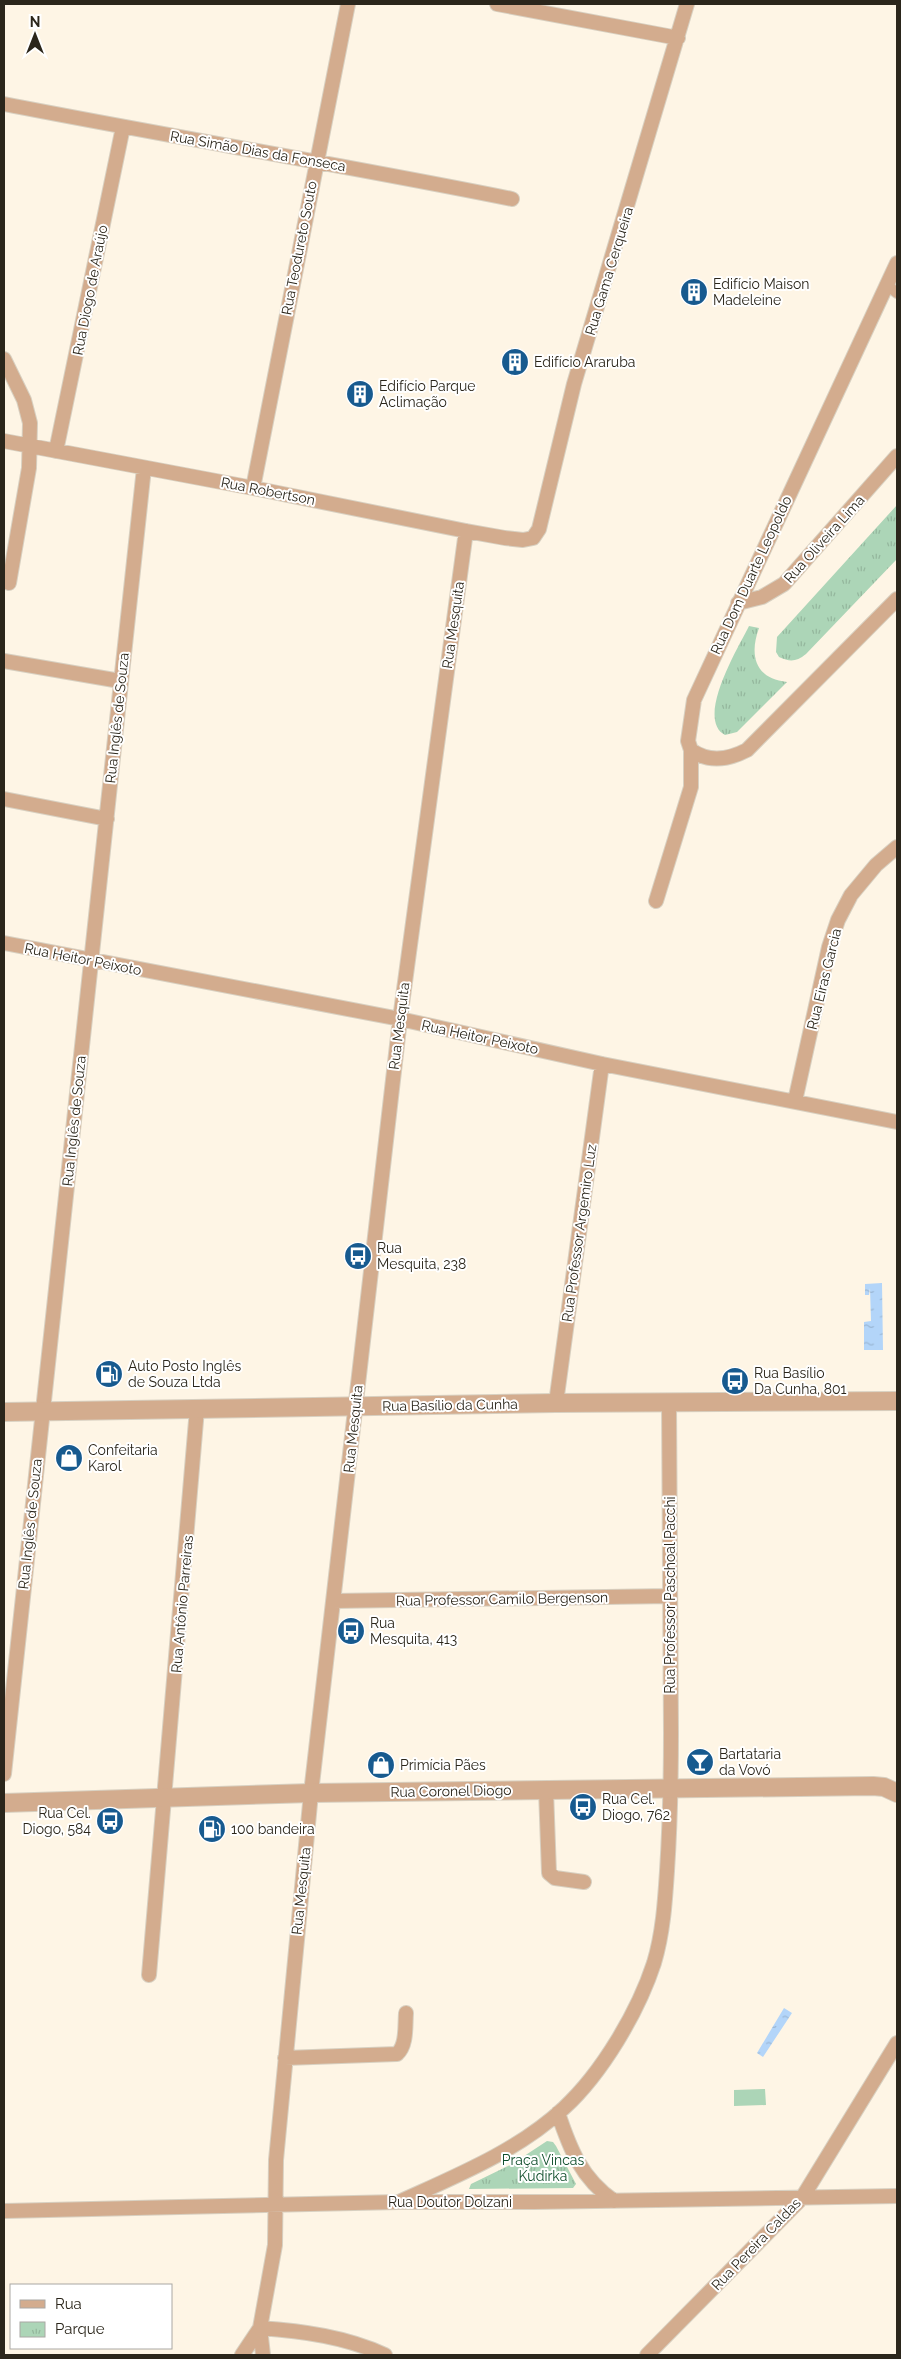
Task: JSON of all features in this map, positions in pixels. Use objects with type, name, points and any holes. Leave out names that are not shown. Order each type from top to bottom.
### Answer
[{"type":"street","points":[[497,4],[678,38]]},
{"type":"street","name":"Rua Gama Cerqueira","points":[[533,538],[539,529],[574,384],[687,4]]},
{"type":"street","name":"Rua Teodureto Souto","points":[[253,488],[347,5]]},
{"type":"street","name":"Rua Simão Dias da Fonseca","points":[[4,104],[123,128],[316,160],[512,199]]},
{"type":"street","name":"Rua Diogo de Araújo","points":[[56,451],[123,128]]},
{"type":"street","name":"Rua Dom Duarte Leopoldo","points":[[656,901],[691,787],[691,750],[688,741],[694,700],[738,603],[892,289],[897,263]]},
{"type":"street","points":[[4,359],[24,400],[30,423],[31,446],[9,583]]},
{"type":"street","name":"Rua Robertson","points":[[4,441],[466,531],[523,540],[533,538]]},
{"type":"street","name":"Rua Oliveira Lima","points":[[738,603],[762,597],[784,584],[897,456]]},
{"type":"street","name":"Rua Inglês de Souza","points":[[4,1774],[144,468]]},
{"type":"street","name":"Rua Mesquita","points":[[260,2328],[275,2245],[276,2160],[285,2058],[311,1793],[355,1407],[400,1019],[466,531]]},
{"type":"street","points":[[691,750],[711,760],[736,756],[747,750],[897,599]]},
{"type":"street","points":[[4,661],[120,680]]},
{"type":"street","points":[[4,798],[107,819]]},
{"type":"street","name":"Rua Eiras Garcia","points":[[795,1101],[829,947],[838,920],[851,895],[876,865],[897,847]]},
{"type":"street","name":"Rua Heitor Peixoto","points":[[4,944],[400,1019],[602,1064],[897,1122]]},
{"type":"street","name":"Rua Professor Argemiro Luz","points":[[556,1403],[602,1064]]},
{"type":"street","name":"Rua Basílio da Cunha","points":[[4,1412],[556,1403],[897,1401]]},
{"type":"street","name":"Rua Professor Paschoal Pacchi","points":[[399,2202],[460,2174],[501,2152],[558,2113],[595,2072],[620,2037],[639,2001],[654,1962],[664,1922],[671,1788],[669,1402]]},
{"type":"street","name":"Rua Antônio Parreiras","points":[[150,1975],[197,1409]]},
{"type":"street","name":"Rua Professor Camilo Bergenson","points":[[333,1601],[670,1596]]},
{"type":"street","name":"Rua Coronel Diogo","points":[[4,1804],[311,1793],[671,1788],[884,1786],[897,1793]]},
{"type":"street","points":[[546,1790],[549,1873],[555,1878],[584,1882]]},
{"type":"street","points":[[285,2058],[397,2054],[404,2040],[406,2013]]},
{"type":"street","name":"Rua Pereira Caldas","points":[[647,2355],[802,2198],[897,2043]]},
{"type":"street","points":[[558,2113],[570,2148],[583,2169],[597,2189],[614,2201]]},
{"type":"street","name":"Rua Doutor Dolzani","points":[[4,2211],[399,2202],[614,2201],[897,2196]]},
{"type":"street","points":[[242,2355],[260,2328]]},
{"type":"street","points":[[260,2328],[263,2355]]},
{"type":"street","points":[[260,2328],[354,2342],[385,2355]]},
{"type":"green space","points":[[897,505],[897,559],[806,654],[799,659],[793,660],[779,657],[776,652],[777,637]]},
{"type":"green space","points":[[749,626],[759,628],[756,638],[755,656],[761,671],[776,680],[787,682],[737,732],[725,735],[717,727],[715,714],[717,699],[729,666]]},
{"type":"green space","points":[[765,2089],[766,2105],[734,2106],[734,2090]]},
{"type":"green space","name":"Praça Vincas Kudirka","points":[[547,2141],[553,2142],[556,2146],[576,2184],[573,2188],[469,2189],[471,2184],[512,2164]]},
{"type":"water","points":[[882,1283],[883,1350],[864,1350],[864,1322],[871,1321],[870,1288],[869,1295],[865,1295],[865,1284]]},
{"type":"water","points":[[784,2008],[792,2013],[763,2057],[757,2053]]},
{"type":"place","name":"Edifício Maison Madeleine","points":[[694,292]]},
{"type":"place","name":"Edifício Araruba","points":[[515,362]]},
{"type":"place","name":"Edifício Parque Aclimação","points":[[360,394]]},
{"type":"place","name":"Rua Mesquita, 238","points":[[358,1256]]},
{"type":"place","name":"Auto Posto Inglês de Souza Ltda","points":[[109,1374]]},
{"type":"place","name":"Rua Basílio Da Cunha, 801","points":[[735,1381]]},
{"type":"place","name":"Confeitaria Karol","points":[[69,1458]]},
{"type":"place","name":"Rua Mesquita, 413","points":[[351,1631]]},
{"type":"place","name":"Bartataria da Vovó","points":[[700,1762]]},
{"type":"place","name":"Primícia Pães","points":[[381,1765]]},
{"type":"place","name":"Rua Cel. Diogo, 762","points":[[583,1807]]},
{"type":"place","name":"Rua Cel. Diogo, 584","points":[[110,1821]]},
{"type":"place","name":"100 bandeira","points":[[212,1829]]}]
